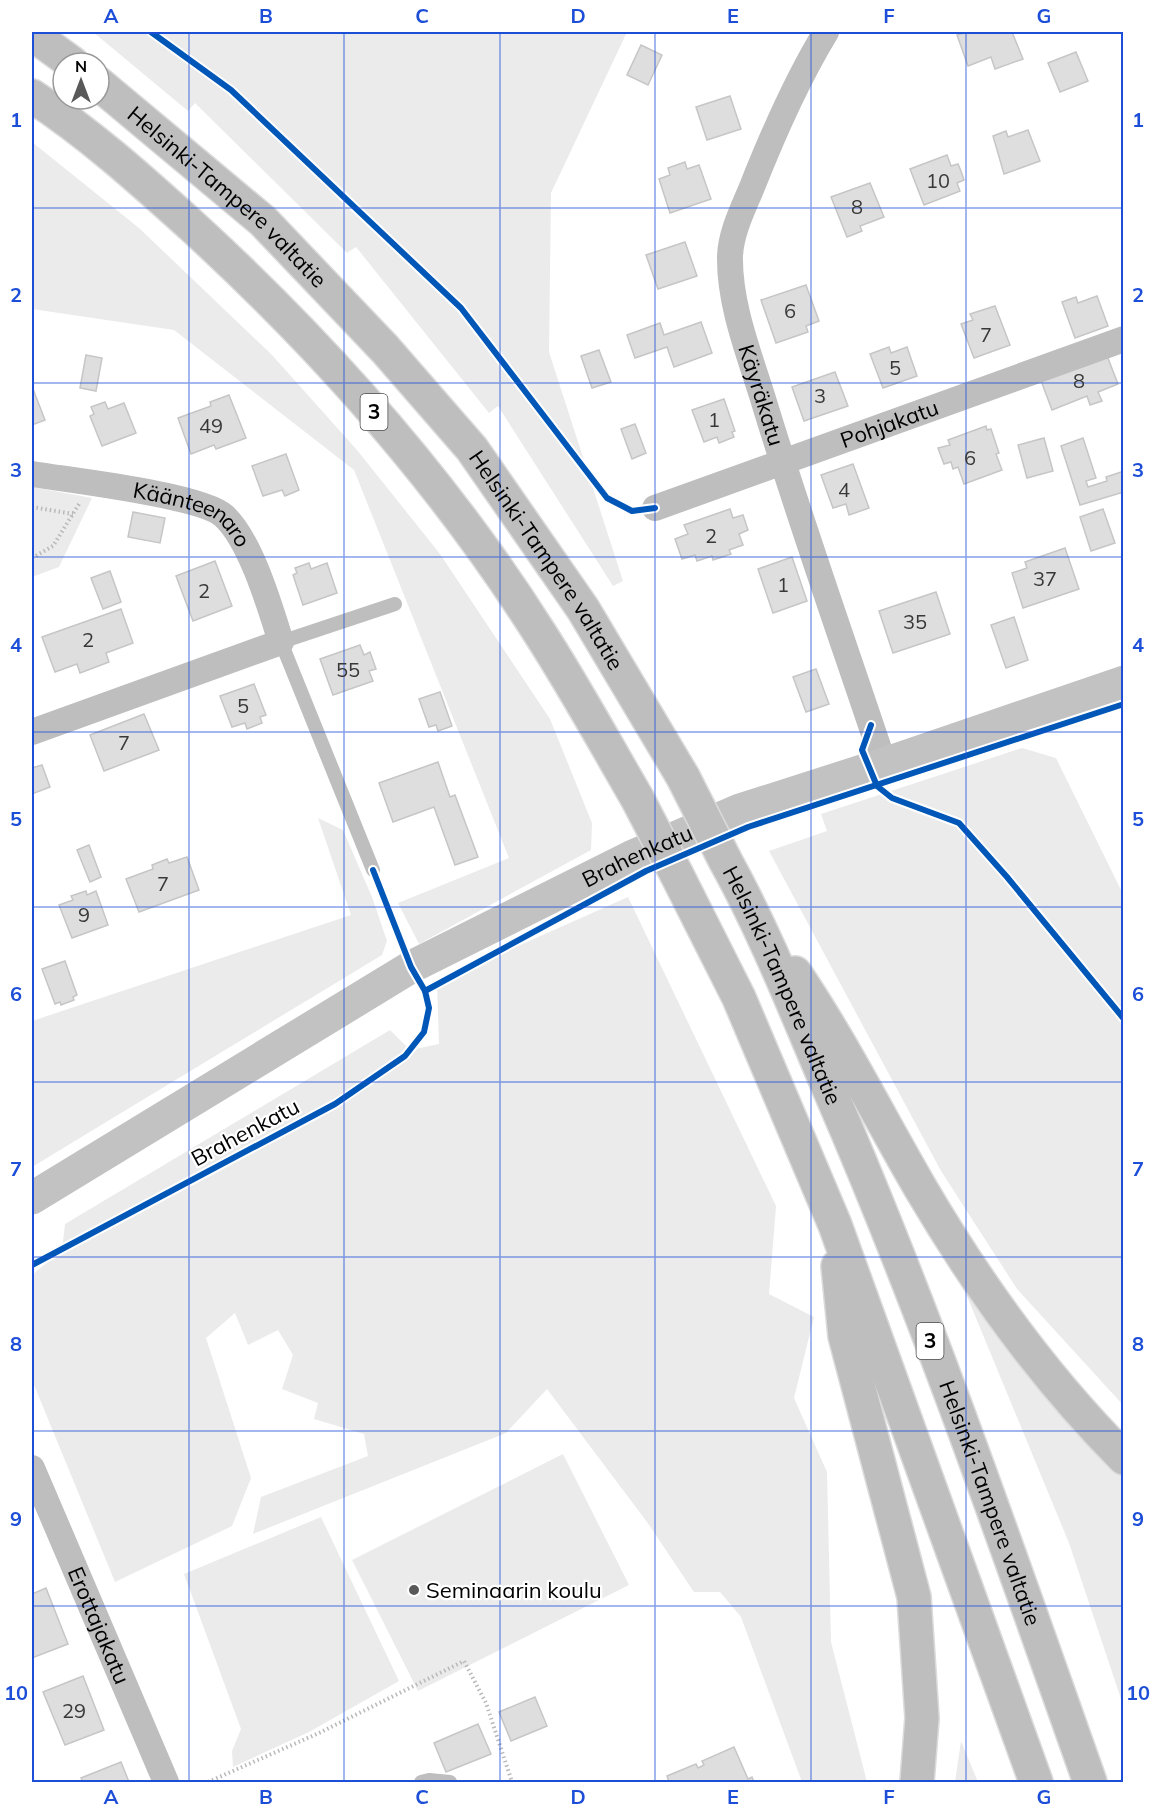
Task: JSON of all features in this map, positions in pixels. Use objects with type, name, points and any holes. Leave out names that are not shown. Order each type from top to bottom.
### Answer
[{"type":"highway","points":[[32,34],[55,51]]},
{"type":"highway","name":"Helsinki-Tampere valtatie","points":[[111,94],[263,221],[385,349],[472,449],[583,609],[683,777],[750,906],[874,1193],[1019,1582],[1090,1782]]},
{"type":"highway","name":"Helsinki-Tampere valtatie","points":[[32,96],[127,168],[230,261],[347,380],[435,485],[539,631],[637,798],[739,998],[835,1225],[1036,1782]]},
{"type":"highway","points":[[750,906],[826,1018],[911,1172],[987,1294],[1036,1360],[1098,1432],[1124,1458]]},
{"type":"highway","points":[[835,1225],[844,1336],[914,1597],[922,1718],[917,1782]]},
{"type":"main road","name":"Brahenkatu","points":[[32,1198],[411,967],[631,857],[740,810],[884,764],[1124,682]]},
{"type":"street","name":"Käyräkatu","points":[[826,32],[803,68],[736,227],[730,255],[733,288],[741,324],[782,462],[884,764]]},
{"type":"street","name":"Pohjakatu","points":[[655,508],[1124,339]]},
{"type":"street","name":"Käänteenaro","points":[[32,474],[194,501],[224,515],[242,543],[281,642]]},
{"type":"street","points":[[32,732],[281,642]]},
{"type":"street","name":"Erottajakatu","points":[[32,1468],[166,1782]]},
{"type":"lane","points":[[281,642],[395,604]]},
{"type":"lane","name":"Käänteenaro","points":[[281,642],[373,870]]},
{"type":"lane","points":[[421,1782],[450,1782]]},
{"type":"path","points":[[32,558],[53,546],[92,484]]},
{"type":"path","points":[[32,507],[74,514]]},
{"type":"path","points":[[208,1782],[319,1733],[464,1661],[486,1703],[512,1782]]},
{"type":"shaded area","points":[[93,32],[627,32],[551,193],[549,352],[623,581],[613,586],[498,406],[489,413],[356,247],[347,253],[195,103],[188,111]]},
{"type":"shaded area","points":[[32,142],[139,228],[272,355],[357,450],[440,554],[550,719],[592,823],[591,850],[419,944],[398,903],[509,858],[354,470],[174,330],[32,309]]},
{"type":"shaded area","points":[[32,487],[92,498],[59,567],[32,577]]},
{"type":"shaded area","points":[[1022,748],[1056,758],[1123,894],[1123,1405],[1017,1289],[941,1171],[769,851],[827,831],[821,814]]},
{"type":"shaded area","points":[[318,818],[343,830],[372,897],[387,941],[382,955],[32,1167],[32,1021],[351,915]]},
{"type":"shaded area","points":[[628,897],[776,1206],[769,1294],[814,1317],[794,1398],[827,1472],[831,1642],[867,1782],[802,1782],[741,1617],[720,1592],[694,1592],[647,1522],[547,1389],[506,1433],[253,1534],[261,1497],[368,1456],[364,1434],[314,1419],[318,1403],[282,1389],[293,1355],[278,1330],[248,1345],[235,1313],[206,1338],[251,1478],[232,1526],[115,1582],[32,1380],[32,1275],[62,1250],[65,1224],[390,1030],[410,1050],[439,1044],[437,982]]},
{"type":"shaded area","points":[[964,1289],[1077,1434],[1123,1478],[1123,1705],[1069,1543]]},
{"type":"shaded area","points":[[563,1454],[629,1585],[418,1691],[352,1560]]},
{"type":"shaded area","points":[[321,1517],[399,1681],[309,1732],[233,1767],[232,1751],[241,1729],[184,1574]]},
{"type":"shaded area","points":[[961,1741],[978,1782],[955,1782]]},
{"type":"building","points":[[968,32],[1012,32],[1023,59],[995,69],[991,57],[968,66],[957,35]]},
{"type":"building","points":[[641,45],[662,55],[648,85],[627,75]]},
{"type":"building","points":[[1076,52],[1088,81],[1060,92],[1048,63]]},
{"type":"building","points":[[730,96],[741,129],[707,140],[696,107]]},
{"type":"building","points":[[1028,130],[1040,161],[1004,174],[993,136],[1006,131],[1008,137]]},
{"type":"building","points":[[947,155],[951,166],[958,164],[961,171],[964,180],[957,183],[960,191],[924,205],[910,169]]},
{"type":"building","points":[[685,162],[687,169],[699,165],[711,199],[670,213],[659,179],[670,175],[668,168]]},
{"type":"building","points":[[870,183],[884,217],[860,226],[862,231],[847,237],[831,197]]},
{"type":"building","points":[[685,242],[697,276],[658,289],[646,255]]},
{"type":"building","points":[[806,285],[819,321],[806,326],[808,332],[776,343],[761,300]]},
{"type":"building","points":[[1097,296],[1108,326],[1075,338],[1062,302],[1076,297],[1078,303]]},
{"type":"building","points":[[995,306],[1010,345],[974,358],[961,324],[973,320],[970,314]]},
{"type":"building","points":[[701,322],[712,353],[674,367],[667,347],[635,358],[627,335],[660,323],[664,335]]},
{"type":"building","points":[[889,347],[891,353],[907,347],[917,376],[883,388],[870,354]]},
{"type":"building","points":[[599,350],[611,382],[592,388],[581,356]]},
{"type":"building","points":[[1106,353],[1118,384],[1098,392],[1102,401],[1090,405],[1087,396],[1052,410],[1040,378]]},
{"type":"building","points":[[86,355],[102,358],[96,391],[80,388]]},
{"type":"building","points":[[835,372],[848,406],[804,421],[792,387]]},
{"type":"building","points":[[32,390],[45,420],[32,425]]},
{"type":"building","points":[[229,395],[246,438],[216,449],[214,445],[191,454],[178,418],[211,406],[210,402]]},
{"type":"building","points":[[724,399],[735,431],[732,432],[734,437],[719,443],[717,437],[704,442],[692,410]]},
{"type":"building","points":[[105,402],[108,409],[124,403],[136,433],[102,446],[90,416],[94,414],[91,407]]},
{"type":"building","points":[[635,424],[646,453],[632,459],[621,429]]},
{"type":"building","points":[[986,426],[987,430],[991,429],[1002,470],[964,484],[958,467],[953,469],[951,462],[944,464],[938,448],[950,445],[948,440]]},
{"type":"building","points":[[1044,438],[1053,471],[1027,478],[1018,445]]},
{"type":"building","points":[[1083,438],[1096,478],[1086,481],[1088,487],[1107,481],[1106,477],[1124,471],[1124,492],[1080,505],[1061,446]]},
{"type":"building","points":[[286,454],[299,490],[285,496],[282,490],[263,496],[252,466]]},
{"type":"building","points":[[853,464],[869,508],[849,515],[846,504],[833,508],[821,475]]},
{"type":"building","points":[[730,509],[733,518],[743,515],[748,530],[739,534],[743,545],[729,550],[731,554],[713,560],[712,556],[697,561],[695,555],[682,559],[675,539],[688,534],[684,525]]},
{"type":"building","points":[[1103,509],[1115,543],[1091,551],[1080,517]]},
{"type":"building","points":[[133,512],[165,518],[160,543],[128,537]]},
{"type":"building","points":[[1065,548],[1079,589],[1023,608],[1012,573],[1027,568],[1025,562]]},
{"type":"building","points":[[792,557],[807,601],[773,613],[758,569]]},
{"type":"building","points":[[215,561],[232,606],[193,621],[176,576]]},
{"type":"building","points":[[309,563],[311,569],[327,563],[337,593],[303,605],[293,575],[297,573],[295,568]]},
{"type":"building","points":[[110,571],[121,602],[103,609],[91,578]]},
{"type":"building","points":[[936,592],[950,634],[893,653],[879,611]]},
{"type":"building","points":[[121,609],[133,643],[106,653],[109,662],[80,673],[77,664],[55,672],[42,637]]},
{"type":"building","points":[[1014,617],[1028,660],[1006,668],[991,625]]},
{"type":"building","points":[[360,645],[364,655],[370,652],[376,669],[369,671],[373,681],[333,695],[320,659]]},
{"type":"building","points":[[816,669],[829,704],[806,712],[793,677]]},
{"type":"building","points":[[254,684],[266,715],[260,717],[262,723],[247,729],[245,723],[232,727],[220,696]]},
{"type":"building","points":[[440,692],[452,726],[438,731],[436,725],[429,727],[419,699]]},
{"type":"building","points":[[144,714],[159,750],[104,771],[90,735]]},
{"type":"building","points":[[438,762],[450,797],[455,795],[478,857],[455,865],[434,807],[393,822],[379,783]]},
{"type":"building","points":[[42,765],[50,787],[32,794],[32,768]]},
{"type":"building","points":[[89,845],[101,877],[90,882],[77,850]]},
{"type":"building","points":[[187,857],[199,890],[139,912],[126,879],[153,869],[152,865],[167,859],[169,863]]},
{"type":"building","points":[[86,891],[87,895],[96,891],[108,925],[72,938],[59,905],[73,900],[71,896]]},
{"type":"building","points":[[65,961],[77,995],[73,997],[74,1000],[61,1005],[60,1002],[55,1004],[42,969]]},
{"type":"building","points":[[46,1588],[68,1644],[32,1658],[32,1594]]},
{"type":"building","points":[[83,1676],[104,1730],[65,1745],[43,1692]]},
{"type":"building","points":[[535,1697],[547,1726],[511,1741],[499,1712]]},
{"type":"building","points":[[478,1724],[491,1754],[446,1772],[434,1743]]},
{"type":"building","points":[[734,1747],[748,1779],[752,1777],[754,1782],[669,1782],[667,1776],[696,1764],[698,1768],[704,1765],[702,1761]]},
{"type":"building","points":[[121,1762],[129,1782],[83,1782],[81,1778]]},
{"type":"cycle path","points":[[151,32],[231,90],[461,308],[607,498],[632,511],[655,508]]},
{"type":"cycle path","points":[[425,991],[646,871],[748,827],[1124,704]]},
{"type":"cycle path","points":[[871,725],[862,750],[877,786],[892,798],[959,823],[1007,877],[1124,1019]]},
{"type":"cycle path","points":[[32,1265],[335,1104],[405,1056],[424,1032],[429,1008],[425,991],[411,967],[373,870]]},
{"type":"place","name":"Seminaarin koulu","points":[[414,1590]]}]
